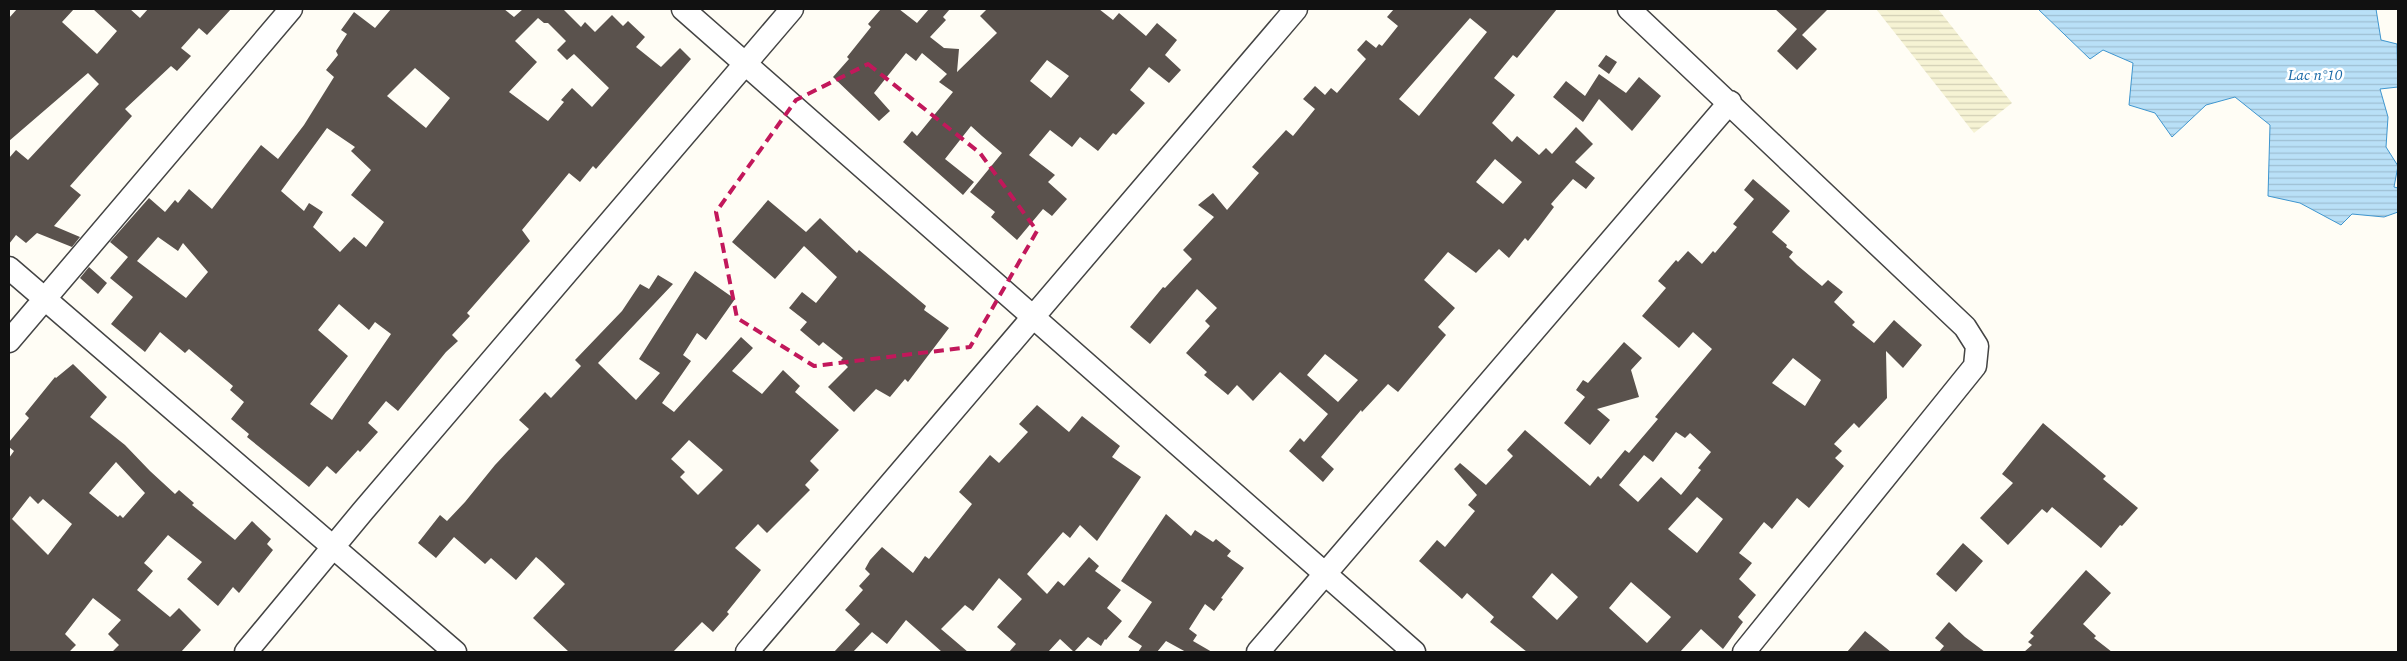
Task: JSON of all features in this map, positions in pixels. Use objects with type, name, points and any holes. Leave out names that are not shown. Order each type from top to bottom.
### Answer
[{"type":"street","points":[[9,342],[291,9]]},
{"type":"street","points":[[683,9],[1414,652]]},
{"type":"street","points":[[246,652],[792,9]]},
{"type":"street","points":[[747,652],[1296,9]]},
{"type":"street","points":[[1629,9],[1730,102],[1965,327],[1977,346],[1976,366],[1744,652]]},
{"type":"street","points":[[1258,652],[1730,102]]},
{"type":"street","points":[[9,268],[455,652]]},
{"type":"highlighted area","points":[[868,64],[980,153],[1037,231],[970,347],[814,366],[737,318],[716,212],[796,100]]},
{"type":"shaded area","points":[[1876,9],[1938,9],[2012,103],[1974,133]]},
{"type":"water","name":"Lac n°10","points":[[2038,9],[2376,9],[2381,40],[2397,44],[2398,87],[2380,89],[2388,117],[2386,147],[2398,166],[2394,187],[2398,188],[2398,212],[2384,217],[2352,214],[2341,225],[2300,203],[2268,196],[2270,125],[2235,97],[2206,105],[2172,137],[2155,113],[2129,105],[2133,63],[2103,50],[2090,59]]},
{"type":"building","points":[[17,9],[74,9],[62,22],[97,54],[117,31],[93,9],[130,9],[140,18],[148,9],[231,9],[207,35],[199,28],[181,48],[191,56],[177,71],[171,66],[125,109],[132,116],[70,186],[81,195],[54,226],[80,237],[72,247],[37,233],[26,243],[16,235],[9,244],[9,158],[16,150],[28,160],[99,84],[88,73],[9,141],[9,18]]},
{"type":"building","points":[[391,9],[504,9],[514,17],[523,9],[563,9],[581,27],[585,22],[595,32],[612,15],[623,26],[628,21],[645,37],[636,47],[661,67],[680,48],[691,59],[596,169],[593,166],[580,182],[569,173],[522,230],[530,241],[467,313],[470,316],[452,335],[458,341],[446,352],[398,411],[386,401],[368,423],[378,432],[336,474],[327,466],[309,487],[247,437],[249,434],[231,419],[244,402],[230,390],[233,386],[189,349],[185,353],[160,332],[145,352],[111,324],[133,297],[110,278],[128,257],[110,242],[149,198],[165,212],[175,200],[178,203],[189,189],[212,209],[261,145],[278,159],[304,125],[334,77],[326,70],[338,55],[336,51],[347,34],[341,30],[354,12],[375,28]],"holes":[[[538,18],[544,23],[548,23],[566,41],[557,50],[567,60],[574,54],[609,88],[592,107],[572,88],[561,100],[564,102],[548,121],[509,92],[537,62],[515,41]],[[415,68],[450,98],[426,128],[387,96]],[[327,128],[355,147],[351,151],[371,170],[351,195],[384,222],[366,247],[354,237],[340,252],[313,227],[323,212],[309,203],[304,211],[281,191]],[[158,237],[178,251],[183,243],[208,272],[186,298],[137,261]],[[339,304],[369,330],[375,322],[391,334],[332,420],[310,404],[348,356],[318,330]]]},
{"type":"building","points":[[881,9],[899,9],[917,23],[929,9],[950,9],[943,17],[946,20],[930,37],[944,48],[959,49],[957,72],[997,33],[980,16],[987,9],[1099,9],[1113,20],[1119,13],[1146,36],[1157,23],[1177,40],[1165,55],[1181,70],[1169,83],[1149,67],[1130,90],[1145,103],[1116,135],[1113,133],[1098,151],[1080,137],[1072,147],[1050,130],[1029,155],[1055,175],[1048,182],[1067,199],[1052,216],[1043,209],[1017,240],[991,217],[995,212],[970,192],[1002,153],[971,126],[945,159],[974,182],[963,195],[903,142],[912,131],[917,136],[953,92],[939,82],[947,74],[922,53],[916,61],[906,53],[874,93],[890,111],[879,121],[833,77],[849,59],[847,57],[871,27],[868,24]],"holes":[[[1047,60],[1069,76],[1051,98],[1030,81]]]},
{"type":"building","points":[[1394,9],[1557,9],[1517,58],[1513,55],[1494,78],[1515,95],[1492,123],[1512,142],[1517,136],[1539,155],[1546,148],[1552,154],[1576,127],[1593,144],[1575,162],[1595,178],[1586,189],[1573,179],[1551,204],[1554,207],[1528,241],[1525,238],[1509,258],[1499,249],[1476,273],[1448,252],[1424,280],[1455,308],[1438,327],[1446,335],[1398,392],[1388,384],[1362,412],[1361,410],[1321,457],[1334,469],[1323,482],[1289,451],[1300,438],[1304,442],[1328,414],[1280,372],[1253,401],[1237,385],[1228,395],[1204,375],[1207,372],[1186,353],[1210,326],[1205,321],[1217,308],[1197,289],[1150,344],[1130,327],[1163,287],[1165,288],[1192,259],[1183,250],[1214,217],[1198,205],[1213,193],[1227,210],[1259,173],[1252,167],[1286,130],[1293,136],[1315,109],[1303,99],[1315,86],[1325,95],[1331,88],[1337,93],[1366,59],[1357,50],[1366,40],[1376,48],[1379,44],[1382,46],[1398,26],[1387,17]],"holes":[[[1470,18],[1487,32],[1419,116],[1399,99]],[[1495,159],[1522,182],[1503,204],[1476,182]],[[1325,354],[1358,380],[1338,402],[1307,375]]]},
{"type":"building","points":[[1775,9],[1828,9],[1802,35],[1817,49],[1797,70],[1777,51],[1797,29]]},
{"type":"building","points":[[1606,55],[1617,62],[1609,74],[1598,66]]},
{"type":"building","points":[[1599,74],[1626,93],[1639,77],[1661,96],[1632,131],[1599,99],[1583,122],[1553,97],[1566,81],[1585,96]]},
{"type":"building","points":[[1753,179],[1790,211],[1772,232],[1793,252],[1789,257],[1797,265],[1822,286],[1828,280],[1843,292],[1834,302],[1855,322],[1852,325],[1874,343],[1894,320],[1922,345],[1903,368],[1886,351],[1887,398],[1859,428],[1854,423],[1834,444],[1842,451],[1835,458],[1844,466],[1809,508],[1797,498],[1772,529],[1764,522],[1739,553],[1752,563],[1739,579],[1756,595],[1738,617],[1743,622],[1723,649],[1701,629],[1680,652],[1527,652],[1490,622],[1494,617],[1467,593],[1462,599],[1419,561],[1437,540],[1445,547],[1475,511],[1468,505],[1477,495],[1454,469],[1460,463],[1486,485],[1513,456],[1507,450],[1525,430],[1590,486],[1598,476],[1601,479],[1625,450],[1629,453],[1658,419],[1655,417],[1712,349],[1693,332],[1679,348],[1642,316],[1666,288],[1658,281],[1676,260],[1678,262],[1688,251],[1702,264],[1713,251],[1715,253],[1737,227],[1733,224],[1754,199],[1744,190]],"holes":[[[1793,358],[1821,380],[1805,406],[1772,383]],[[1676,432],[1685,438],[1690,433],[1711,452],[1698,468],[1701,470],[1681,495],[1661,477],[1638,502],[1619,485],[1644,455],[1653,462]],[[1697,497],[1723,519],[1697,553],[1668,529]],[[1552,573],[1578,597],[1557,620],[1532,597]],[[1631,582],[1671,617],[1647,643],[1609,608]]]},
{"type":"building","points":[[768,200],[806,232],[820,218],[857,253],[859,250],[926,306],[924,310],[949,328],[908,382],[905,379],[890,397],[876,389],[854,412],[828,387],[848,367],[841,360],[843,358],[823,342],[819,346],[800,330],[807,322],[789,308],[802,292],[816,303],[837,277],[804,246],[775,279],[732,242]]},
{"type":"building","points":[[89,267],[107,283],[98,294],[80,278]]},
{"type":"building","points":[[695,271],[735,299],[706,340],[697,333],[683,355],[691,361],[662,403],[674,412],[741,337],[753,348],[732,371],[762,394],[783,370],[800,386],[795,392],[839,430],[810,461],[819,470],[805,485],[810,490],[767,533],[758,524],[735,548],[761,570],[727,612],[729,614],[713,632],[702,622],[673,652],[569,652],[533,618],[565,584],[536,557],[516,580],[491,558],[485,564],[454,537],[436,558],[418,543],[440,515],[447,521],[465,502],[495,465],[529,429],[519,420],[545,392],[551,398],[581,366],[575,360],[622,311],[640,284],[649,289],[658,275],[673,284],[598,363],[636,400],[660,373],[639,359]],"holes":[[[689,440],[723,470],[698,495],[680,477],[685,472],[671,459]]]},
{"type":"building","points":[[1624,342],[1642,358],[1631,370],[1639,397],[1597,409],[1610,420],[1590,445],[1564,423],[1585,397],[1576,390],[1583,380],[1588,383]]},
{"type":"building","points":[[73,364],[107,397],[90,417],[125,445],[175,494],[179,490],[194,503],[192,505],[235,540],[252,521],[271,539],[267,544],[273,550],[239,593],[233,587],[218,606],[187,579],[202,562],[168,535],[144,563],[153,571],[137,590],[170,617],[179,608],[201,630],[181,652],[112,652],[119,645],[108,634],[121,620],[93,598],[65,634],[76,645],[69,652],[9,652],[9,458],[14,451],[9,447],[9,442],[29,418],[25,414],[56,378]],"holes":[[[116,462],[145,493],[123,518],[120,515],[118,517],[89,493]],[[30,496],[38,504],[43,499],[72,524],[48,555],[12,519]]]},
{"type":"building","points":[[1037,405],[1069,432],[1082,416],[1120,446],[1112,457],[1141,477],[1097,541],[1080,525],[1070,538],[1063,532],[1027,574],[1047,594],[1058,581],[1064,586],[1089,557],[1099,566],[1095,571],[1121,590],[1107,608],[1122,621],[1101,646],[1088,637],[1074,652],[1060,639],[1048,652],[1009,652],[1016,644],[997,627],[1022,599],[999,578],[973,611],[965,605],[941,629],[968,652],[942,652],[906,620],[887,644],[872,632],[853,652],[834,652],[860,624],[845,610],[863,590],[859,586],[870,574],[865,569],[870,560],[882,547],[913,573],[925,556],[929,559],[972,504],[959,492],[990,455],[999,463],[1028,432],[1019,424]]},
{"type":"building","points":[[2043,423],[2106,476],[2103,479],[2138,508],[2122,526],[2120,525],[2101,548],[2052,507],[2047,513],[2042,509],[2008,545],[1980,518],[2013,483],[2002,474]]},
{"type":"building","points":[[1166,514],[1191,536],[1195,530],[1213,542],[1216,539],[1231,551],[1227,556],[1244,568],[1221,598],[1223,599],[1214,611],[1205,604],[1189,629],[1197,635],[1193,641],[1212,652],[1186,652],[1166,641],[1157,652],[1138,652],[1142,646],[1128,637],[1152,602],[1121,581]]},
{"type":"building","points":[[1963,543],[1983,561],[1956,592],[1936,574]]},
{"type":"building","points":[[2086,570],[2111,593],[2083,624],[2096,636],[2094,638],[2112,652],[2024,652],[2032,645],[2028,642],[2034,636],[2030,633]]},
{"type":"building","points":[[1949,622],[1985,652],[1939,652],[1944,646],[1935,638]]},
{"type":"building","points":[[1865,631],[1891,652],[1847,652]]}]
